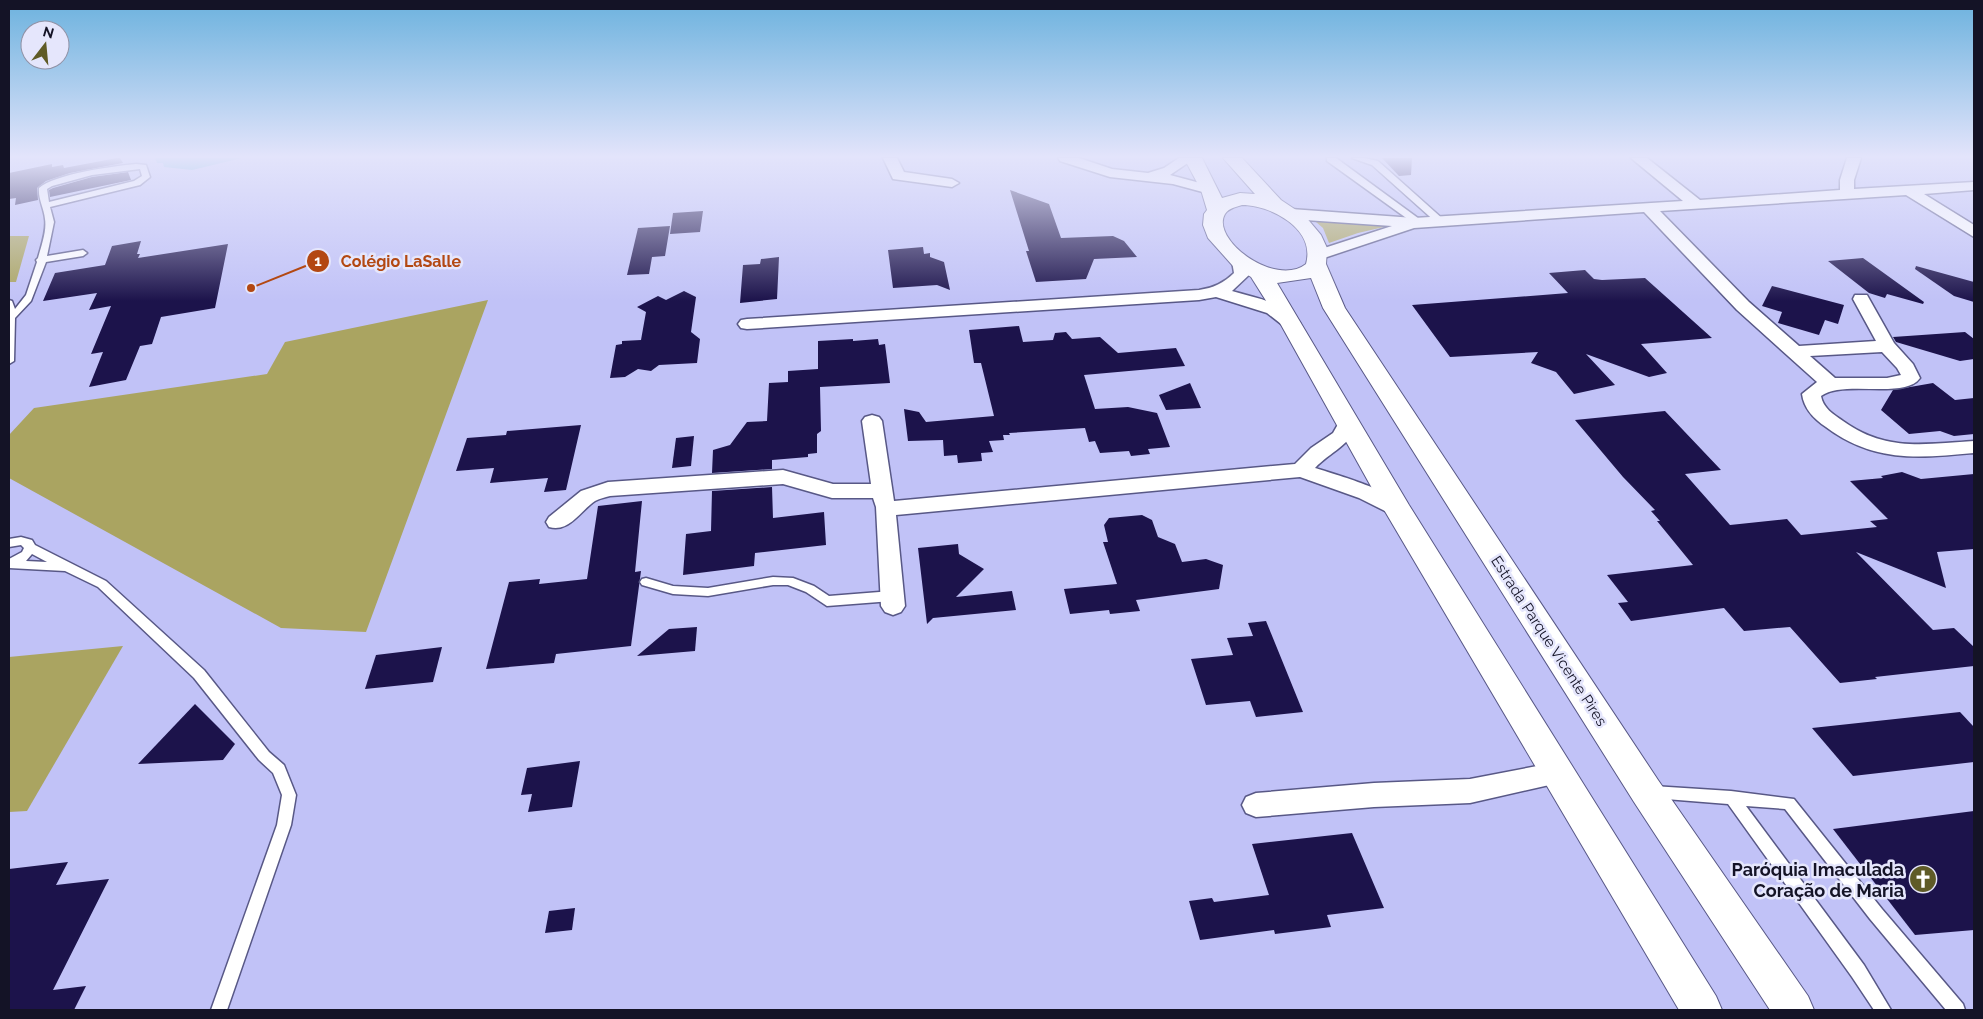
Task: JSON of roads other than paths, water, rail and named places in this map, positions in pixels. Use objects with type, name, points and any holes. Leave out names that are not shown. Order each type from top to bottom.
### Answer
[{"type":"main road","points":[[1213,206],[1215,233],[1225,248],[1249,267],[1267,276],[1298,275],[1307,273],[1317,260]]},
{"type":"main road","points":[[1276,206],[1283,209]]},
{"type":"main road","points":[[1280,206],[1283,209]]},
{"type":"main road","name":"Estrada Parque Vicente Pires","points":[[1283,209],[1309,231],[1334,308],[1646,791],[1794,1010]]},
{"type":"main road","points":[[1249,267],[1291,323],[1397,508],[1702,1010]]},
{"type":"street","points":[[1283,209],[1417,223],[1690,206]]},
{"type":"street","points":[[1937,206],[1974,232]]},
{"type":"street","points":[[1944,206],[1974,222]]},
{"type":"street","points":[[1649,209],[1743,306],[1830,384]]},
{"type":"street","points":[[1317,260],[1417,223]]},
{"type":"street","points":[[747,324],[1218,292],[1229,287],[1249,267]]},
{"type":"street","points":[[1218,292],[1273,309],[1291,323]]},
{"type":"street","points":[[1861,299],[1887,346],[1902,360],[1911,378],[1889,383],[1830,384],[1814,390],[1811,394],[1812,402],[1820,413],[1848,436],[1864,444],[1894,451],[1974,447]]},
{"type":"street","points":[[1794,352],[1887,346]]},
{"type":"street","points":[[872,421],[883,500],[893,602]]},
{"type":"street","points":[[1302,470],[1318,454],[1346,433],[1348,423]]},
{"type":"street","points":[[557,522],[588,496],[608,489],[783,477],[832,490],[883,500],[1302,470],[1366,493],[1397,508]]},
{"type":"street","points":[[1256,804],[1374,795],[1470,791],[1558,774]]},
{"type":"lane","points":[[10,318],[26,303],[50,223],[48,206]]},
{"type":"lane","points":[[1393,206],[1417,223]]},
{"type":"lane","points":[[1422,206],[1440,222]]},
{"type":"lane","points":[[40,260],[84,254]]},
{"type":"lane","points":[[9,303],[9,361]]},
{"type":"lane","points":[[11,541],[28,543],[30,548],[102,584],[199,674],[264,756],[279,769],[289,795],[284,825],[219,1010]]},
{"type":"lane","points":[[10,565],[26,555],[30,548]]},
{"type":"lane","points":[[10,565],[71,567]]},
{"type":"lane","points":[[646,582],[673,590],[708,592],[773,581],[789,581],[810,589],[827,601],[893,602]]},
{"type":"lane","points":[[1646,791],[1789,802],[1876,914],[1957,1010]]},
{"type":"lane","points":[[1730,797],[1858,971],[1883,1010]]},
{"type":"place","name":"Colégio LaSalle","points":[[251,288]]},
{"type":"place","name":"Paróquia Imaculada Coração de Maria","points":[[1923,879]]}]
